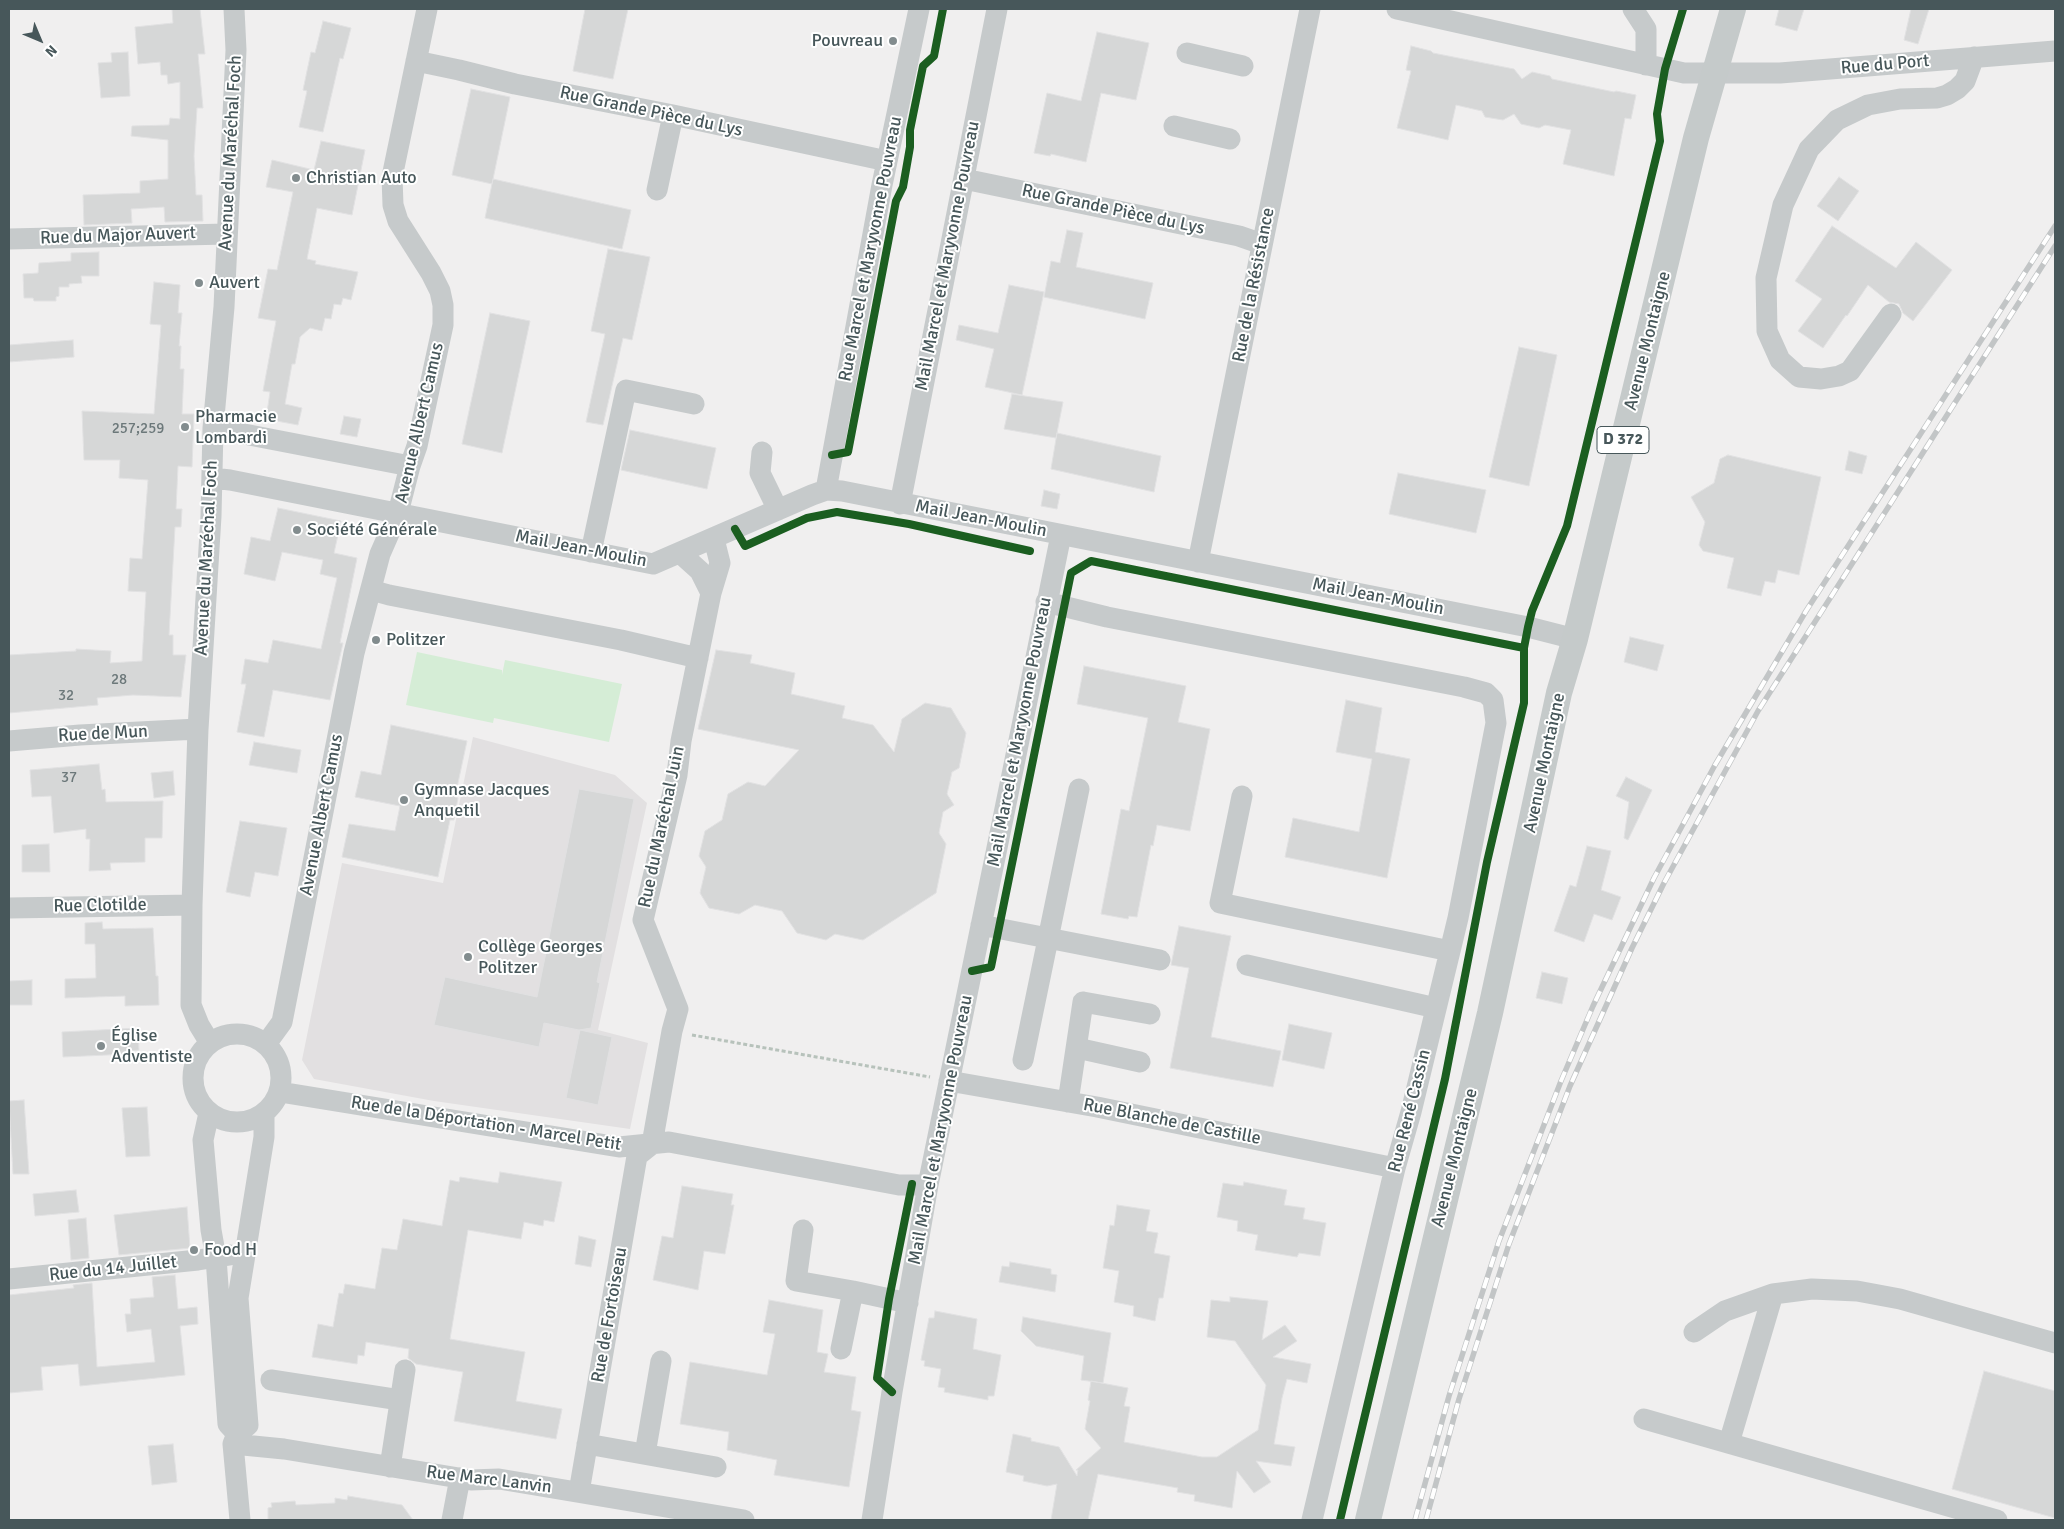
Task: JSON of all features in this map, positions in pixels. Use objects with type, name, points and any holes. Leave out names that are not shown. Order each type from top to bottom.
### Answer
[{"type":"main road","name":"Avenue Montaigne","points":[[1368,1520],[1490,1013],[1559,693],[1575,639],[1696,138],[1734,9]]},
{"type":"street","name":"Avenue du Maréchal Foch","points":[[210,1043],[199,1025],[191,1005],[192,905],[198,730],[213,428],[224,307],[236,50],[234,9]]},
{"type":"street","name":"Avenue Albert Camus","points":[[266,1044],[282,1022],[343,708],[380,554],[398,513],[410,466],[418,446],[443,324],[443,305],[440,291],[431,273],[398,221],[393,205],[392,177],[427,9]]},
{"type":"street","name":"Rue Marcel et Maryvonne Pouvreau","points":[[826,490],[887,161],[919,9]]},
{"type":"street","name":"Mail Marcel et Maryvonne Pouvreau","points":[[900,504],[997,9]]},
{"type":"street","name":"Rue de la Résistance","points":[[1198,562],[1310,9]]},
{"type":"street","name":"Rue du Port","points":[[1398,9],[1684,73],[1780,73],[2055,51]]},
{"type":"street","points":[[1633,9],[1646,29],[1646,65]]},
{"type":"street","points":[[1187,53],[1243,66]]},
{"type":"street","points":[[1891,314],[1850,371],[1839,376],[1821,379],[1799,376],[1780,360],[1766,331],[1766,278],[1783,205],[1809,149],[1837,120],[1868,105],[1900,100],[1936,98],[1947,95],[1958,89],[1965,81],[1974,58]]},
{"type":"street","name":"Rue Grande Pièce du Lys","points":[[416,61],[515,84],[673,115],[887,161]]},
{"type":"street","points":[[657,190],[673,115]]},
{"type":"street","points":[[1174,126],[1230,139]]},
{"type":"street","name":"Rue Grande Pièce du Lys","points":[[964,179],[1239,236],[1262,244]]},
{"type":"street","name":"Rue du Major Auvert","points":[[9,239],[227,234]]},
{"type":"street","points":[[591,552],[626,390],[694,404]]},
{"type":"street","points":[[213,428],[410,466]]},
{"type":"street","points":[[762,452],[760,473],[778,510]]},
{"type":"street","name":"Mail Jean-Moulin","points":[[212,478],[653,564],[826,490],[842,491],[1519,625],[1575,639]]},
{"type":"street","name":"Mail Marcel et Maryvonne Pouvreau","points":[[872,1520],[892,1386],[928,1185],[1061,535]]},
{"type":"street","name":"Rue du Maréchal Juin","points":[[652,1144],[672,1031],[678,1009],[642,920],[677,775],[680,741],[710,593],[720,563],[714,539]]},
{"type":"street","points":[[680,553],[700,571],[710,593]]},
{"type":"street","points":[[371,590],[660,648],[698,658]]},
{"type":"street","name":"Rue René Cassin","points":[[1046,602],[1107,617],[1464,687],[1486,693],[1493,700],[1496,723],[1450,950],[1395,1168],[1312,1520]]},
{"type":"street","name":"Rue de Mun","points":[[9,741],[80,735],[198,730]]},
{"type":"street","points":[[1023,1060],[1080,789]]},
{"type":"street","points":[[1242,796],[1220,903],[1450,950]]},
{"type":"street","name":"Rue Clotilde","points":[[9,908],[192,905]]},
{"type":"street","points":[[981,925],[1160,960]]},
{"type":"street","points":[[1247,965],[1436,1008]]},
{"type":"street","points":[[1068,1102],[1084,1002],[1150,1014]]},
{"type":"street","points":[[232,1034],[256,1037],[266,1044],[275,1054],[280,1066],[282,1079],[280,1092],[274,1104],[264,1114],[251,1120],[237,1123],[222,1120],[209,1113],[200,1104],[194,1090],[192,1078],[194,1064],[200,1052],[220,1036],[232,1034]]},
{"type":"street","points":[[1077,1048],[1140,1062]]},
{"type":"street","name":"Rue Blanche de Castille","points":[[949,1081],[1068,1102],[1395,1168]]},
{"type":"street","name":"Rue de la Déportation - Marcel Petit","points":[[280,1092],[619,1147],[669,1142],[899,1185],[928,1185]]},
{"type":"street","points":[[209,1113],[203,1140],[216,1265],[228,1424],[235,1439],[240,1520]]},
{"type":"street","points":[[235,1439],[248,1425],[238,1298],[264,1137],[264,1114]]},
{"type":"street","name":"Rue de Fortoiseau","points":[[579,1492],[637,1156],[652,1144]]},
{"type":"street","points":[[803,1230],[796,1281],[853,1291],[908,1304]]},
{"type":"street","name":"Rue du 14 Juillet","points":[[9,1279],[216,1265],[246,1252]]},
{"type":"street","points":[[1694,1332],[1725,1311],[1773,1294],[1812,1289],[1857,1291],[1900,1299],[2055,1343]]},
{"type":"street","points":[[841,1350],[853,1291]]},
{"type":"street","points":[[1729,1443],[1773,1294]]},
{"type":"street","points":[[645,1454],[661,1361]]},
{"type":"street","points":[[390,1467],[405,1370]]},
{"type":"street","points":[[271,1380],[400,1400]]},
{"type":"street","points":[[1644,1419],[1997,1520]]},
{"type":"street","name":"Rue Marc Lanvin","points":[[235,1439],[471,1480],[499,1479],[744,1520]]},
{"type":"street","points":[[587,1444],[716,1467]]},
{"type":"street","points":[[452,1520],[460,1478]]},
{"type":"path","points":[[672,1031],[949,1081]]},
{"type":"shaded area","name":"Collège Georges Politzer","points":[[473,737],[615,775],[647,803],[598,1030],[648,1043],[630,1129],[434,1101],[314,1079],[302,1060],[342,863],[443,883]]},
{"type":"green space","points":[[417,652],[502,670],[502,675],[505,660],[622,684],[609,742],[494,718],[493,723],[406,705]]},
{"type":"building","points":[[172,9],[200,9],[205,54],[198,54],[203,108],[197,108],[194,156],[196,195],[202,195],[203,221],[165,222],[164,207],[131,209],[132,223],[84,225],[83,195],[140,193],[140,181],[168,179],[168,140],[131,136],[132,126],[169,125],[170,118],[180,119],[180,82],[168,84],[167,75],[161,75],[160,62],[138,64],[135,27],[173,23]]},
{"type":"building","points":[[585,9],[628,9],[613,79],[573,71]]},
{"type":"building","points":[[1779,9],[1804,9],[1797,31],[1775,25]]},
{"type":"building","points":[[1911,9],[1929,9],[1918,44],[1904,40]]},
{"type":"building","points":[[323,21],[351,28],[343,59],[340,58],[323,132],[299,127],[307,91],[303,90],[311,52],[315,53]]},
{"type":"building","points":[[1097,32],[1149,43],[1136,100],[1101,93],[1086,162],[1051,154],[1050,156],[1034,153],[1047,93],[1081,101]]},
{"type":"building","points":[[1411,46],[1433,53],[1514,69],[1522,79],[1532,72],[1550,76],[1552,79],[1636,95],[1631,119],[1625,118],[1614,176],[1563,164],[1571,130],[1545,125],[1539,128],[1521,124],[1514,114],[1503,120],[1485,117],[1482,111],[1456,105],[1448,140],[1397,128],[1411,71],[1406,70]]},
{"type":"building","points":[[128,52],[130,96],[101,98],[98,63],[112,62],[111,53]]},
{"type":"building","points":[[471,89],[510,97],[492,184],[452,175]]},
{"type":"building","points":[[321,141],[365,150],[352,215],[317,208],[307,259],[316,261],[315,264],[358,272],[351,300],[343,298],[341,305],[334,304],[331,319],[325,318],[322,331],[310,328],[300,337],[295,364],[292,364],[285,404],[302,408],[298,425],[266,419],[270,392],[263,391],[276,321],[258,318],[268,269],[277,270],[293,192],[266,187],[272,160],[314,170]]},
{"type":"building","points":[[1839,177],[1859,191],[1838,221],[1817,206]]},
{"type":"building","points":[[493,179],[631,210],[622,249],[485,218]]},
{"type":"building","points":[[1832,226],[1896,268],[1916,242],[1952,270],[1913,321],[1903,313],[1899,304],[1889,302],[1868,285],[1823,348],[1798,331],[1822,299],[1795,281]]},
{"type":"building","points":[[1067,230],[1083,233],[1076,267],[1153,283],[1145,319],[1044,297],[1051,261],[1060,263]]},
{"type":"building","points":[[608,249],[650,257],[632,340],[623,338],[603,425],[586,422],[605,334],[591,331]]},
{"type":"building","points":[[99,252],[99,276],[81,276],[82,283],[69,284],[69,287],[59,287],[59,296],[56,297],[56,301],[34,301],[33,298],[24,298],[23,274],[38,273],[39,263],[71,261],[71,253]]},
{"type":"building","points":[[154,282],[180,285],[178,313],[182,313],[179,346],[181,346],[180,369],[184,369],[182,414],[194,414],[192,467],[178,466],[176,509],[182,509],[181,527],[175,527],[169,635],[173,635],[173,655],[186,655],[181,697],[133,695],[97,698],[98,705],[9,713],[9,655],[76,651],[76,649],[111,651],[110,663],[142,661],[146,592],[128,591],[130,558],[142,559],[148,480],[119,478],[120,460],[84,460],[82,411],[154,414],[161,325],[150,324]]},
{"type":"building","points":[[1009,285],[1044,292],[1022,395],[985,387],[994,349],[956,340],[959,325],[998,333]]},
{"type":"building","points":[[490,313],[530,321],[502,453],[462,444]]},
{"type":"building","points":[[73,340],[74,357],[9,362],[9,345]]},
{"type":"building","points":[[1519,347],[1557,355],[1529,486],[1489,477]]},
{"type":"building","points":[[1012,394],[1063,402],[1056,438],[1004,429]]},
{"type":"building","points":[[344,416],[361,419],[357,437],[340,434]]},
{"type":"building","points":[[630,430],[716,448],[707,489],[621,470]]},
{"type":"building","points":[[1057,433],[1161,456],[1154,492],[1051,469]]},
{"type":"building","points":[[1849,451],[1867,456],[1862,474],[1845,470]]},
{"type":"building","points":[[1728,455],[1821,477],[1799,575],[1778,570],[1775,583],[1765,581],[1761,596],[1727,588],[1734,558],[1703,551],[1699,545],[1705,522],[1691,497],[1714,483],[1720,459]]},
{"type":"building","points":[[1398,473],[1486,490],[1476,533],[1389,514]]},
{"type":"building","points":[[1044,490],[1060,494],[1057,509],[1041,506]]},
{"type":"building","points":[[278,508],[341,521],[334,553],[357,558],[340,643],[343,643],[330,700],[273,690],[264,737],[237,732],[246,684],[241,684],[245,659],[268,663],[273,640],[321,649],[337,578],[320,574],[323,560],[282,552],[275,581],[244,574],[251,537],[270,541]]},
{"type":"building","points":[[1630,637],[1664,645],[1657,671],[1624,662]]},
{"type":"building","points":[[716,650],[752,655],[750,663],[795,673],[791,694],[845,706],[842,718],[873,725],[894,752],[902,719],[925,703],[951,708],[966,733],[959,768],[952,772],[947,794],[954,805],[943,812],[939,833],[946,844],[936,893],[863,940],[835,934],[826,940],[797,933],[782,911],[755,905],[739,914],[709,908],[700,893],[706,867],[699,856],[705,831],[722,820],[728,794],[748,782],[765,786],[799,750],[698,729]]},
{"type":"building","points":[[1084,666],[1186,686],[1178,722],[1210,729],[1190,831],[1157,825],[1153,846],[1151,845],[1137,917],[1129,916],[1128,919],[1101,914],[1121,809],[1129,811],[1148,718],[1077,704]]},
{"type":"building","points":[[1346,700],[1382,708],[1375,752],[1410,759],[1387,878],[1285,857],[1293,818],[1359,832],[1372,759],[1336,752]]},
{"type":"building","name":"Gymnase Jacques Anquetil","points":[[391,725],[467,741],[455,797],[458,798],[454,820],[450,820],[438,877],[342,857],[349,824],[395,831],[400,806],[355,797],[361,771],[381,775]]},
{"type":"building","points":[[254,742],[301,750],[297,773],[249,765]]},
{"type":"building","points":[[99,764],[102,790],[105,789],[106,802],[163,801],[162,838],[145,838],[145,862],[110,863],[111,870],[89,871],[90,839],[86,839],[86,829],[54,833],[51,796],[32,797],[30,770]]},
{"type":"building","points":[[173,771],[175,795],[154,798],[151,773]]},
{"type":"building","points":[[1626,777],[1652,790],[1628,840],[1624,838],[1629,802],[1616,796]]},
{"type":"building","points":[[579,789],[634,799],[597,982],[600,983],[591,1028],[579,1030],[544,1023],[539,1047],[434,1025],[445,977],[537,997]]},
{"type":"building","points":[[240,821],[287,828],[278,876],[255,872],[250,897],[226,892]]},
{"type":"building","points":[[49,844],[50,872],[22,872],[22,845]]},
{"type":"building","points":[[1587,846],[1611,851],[1601,890],[1621,897],[1612,920],[1594,914],[1584,942],[1554,931],[1570,885],[1576,887]]},
{"type":"building","points":[[102,922],[103,929],[153,928],[159,1005],[125,1006],[125,996],[65,998],[65,979],[96,978],[95,944],[85,944],[85,923]]},
{"type":"building","points":[[1179,926],[1231,936],[1211,1037],[1281,1051],[1273,1087],[1170,1068],[1189,968],[1171,965]]},
{"type":"building","points":[[1542,972],[1568,978],[1562,1004],[1536,998]]},
{"type":"building","points":[[32,980],[32,1005],[9,1005],[9,981]]},
{"type":"building","points":[[1289,1024],[1332,1033],[1324,1069],[1282,1060]]},
{"type":"building","name":"Église Adventiste","points":[[138,1028],[139,1050],[129,1051],[129,1054],[63,1057],[62,1032]]},
{"type":"building","points":[[580,1030],[612,1037],[598,1105],[566,1098]]},
{"type":"building","points":[[24,1100],[29,1174],[13,1174],[9,1101]]},
{"type":"building","points":[[147,1107],[150,1156],[126,1157],[122,1108]]},
{"type":"building","points":[[500,1172],[562,1182],[554,1222],[544,1220],[543,1226],[524,1222],[521,1239],[468,1230],[450,1339],[525,1352],[516,1401],[562,1409],[556,1439],[454,1421],[463,1372],[416,1364],[408,1358],[409,1349],[366,1342],[364,1356],[358,1355],[357,1364],[312,1357],[318,1324],[333,1327],[339,1293],[343,1294],[345,1284],[375,1289],[382,1248],[397,1250],[403,1219],[442,1226],[450,1180],[459,1182],[460,1177],[498,1183]]},
{"type":"building","points":[[1244,1182],[1287,1190],[1284,1205],[1305,1208],[1303,1219],[1326,1223],[1320,1256],[1299,1253],[1297,1257],[1255,1250],[1258,1235],[1237,1231],[1238,1221],[1217,1217],[1223,1183],[1243,1186]]},
{"type":"building","points":[[682,1186],[733,1194],[731,1205],[734,1205],[725,1254],[704,1251],[698,1290],[653,1280],[662,1236],[673,1238]]},
{"type":"building","points":[[76,1190],[79,1212],[35,1216],[33,1194]]},
{"type":"building","points":[[1117,1205],[1150,1210],[1146,1231],[1158,1233],[1154,1253],[1170,1256],[1163,1298],[1159,1298],[1155,1321],[1133,1316],[1134,1306],[1114,1302],[1119,1271],[1103,1268],[1110,1225],[1114,1226]]},
{"type":"building","points":[[187,1207],[190,1248],[119,1255],[114,1215]]},
{"type":"building","points":[[86,1218],[89,1258],[71,1260],[68,1220]]},
{"type":"building","points":[[579,1236],[596,1240],[591,1267],[575,1264]]},
{"type":"building","points":[[1010,1262],[1051,1269],[1051,1274],[1057,1275],[1055,1292],[999,1282],[1002,1266],[1009,1267]]},
{"type":"building","points":[[175,1275],[178,1309],[197,1307],[198,1324],[180,1326],[185,1375],[80,1386],[78,1364],[41,1367],[43,1390],[9,1393],[9,1295],[74,1288],[73,1285],[92,1283],[97,1367],[155,1362],[151,1329],[127,1332],[125,1314],[131,1314],[130,1299],[154,1297],[152,1277]]},
{"type":"building","points":[[1230,1297],[1268,1301],[1262,1340],[1285,1325],[1297,1341],[1273,1357],[1311,1364],[1307,1383],[1287,1379],[1282,1398],[1274,1444],[1295,1447],[1291,1466],[1256,1461],[1271,1482],[1254,1493],[1237,1471],[1232,1508],[1194,1501],[1195,1495],[1177,1492],[1178,1488],[1098,1474],[1088,1520],[1051,1520],[1057,1484],[1047,1486],[1023,1481],[1024,1476],[1006,1472],[1013,1434],[1031,1438],[1031,1441],[1059,1447],[1077,1476],[1078,1470],[1076,1470],[1101,1448],[1085,1429],[1091,1381],[1128,1388],[1124,1406],[1130,1407],[1124,1442],[1202,1457],[1217,1457],[1258,1430],[1266,1385],[1235,1341],[1207,1337],[1211,1300],[1230,1302]]},
{"type":"building","points":[[769,1300],[823,1310],[817,1352],[828,1354],[824,1372],[856,1377],[851,1410],[861,1412],[849,1487],[774,1475],[777,1460],[727,1450],[729,1432],[680,1424],[690,1362],[767,1375],[775,1334],[763,1332]]},
{"type":"building","points":[[935,1311],[977,1319],[973,1349],[1001,1355],[994,1396],[988,1396],[988,1400],[944,1392],[945,1388],[938,1387],[941,1369],[924,1366],[925,1361],[921,1360],[929,1318],[934,1318]]},
{"type":"building","points":[[1023,1317],[1111,1333],[1103,1383],[1081,1380],[1084,1356],[1036,1346],[1021,1331]]},
{"type":"building","points":[[1984,1371],[2055,1391],[2055,1518],[1952,1489]]},
{"type":"building","points":[[173,1444],[177,1482],[152,1485],[148,1446]]},
{"type":"building","points":[[348,1496],[402,1505],[413,1520],[268,1520],[268,1508],[272,1507],[271,1503],[295,1501],[296,1505],[335,1503],[335,1498],[347,1500]]},
{"type":"railway","points":[[1415,1520],[1449,1396],[1499,1241],[1561,1081],[1593,1006],[1654,878],[1715,765],[1806,611],[2055,226]]},
{"type":"railway","points":[[1426,1520],[1459,1399],[1509,1244],[1570,1086],[1632,948],[1664,883],[1758,711],[2055,246]]},
{"type":"cycle path","points":[[832,455],[848,452],[896,201],[903,187],[910,147],[910,130],[923,66],[934,56],[943,9]]},
{"type":"cycle path","points":[[1340,1520],[1445,1079],[1487,862],[1524,703],[1524,648],[1528,627],[1532,611],[1567,526],[1660,141],[1657,114],[1665,69],[1683,9]]},
{"type":"cycle path","points":[[735,529],[745,546],[807,518],[837,512],[909,524],[1030,551]]},
{"type":"cycle path","points":[[972,971],[991,967],[1071,573],[1091,561],[1524,648]]},
{"type":"cycle path","points":[[892,1392],[877,1378],[889,1299],[912,1184]]},
{"type":"place","name":"Pouvreau","points":[[893,41]]},
{"type":"place","name":"Christian Auto","points":[[296,178]]},
{"type":"place","name":"Auvert","points":[[199,283]]},
{"type":"place","name":"Pharmacie Lombardi","points":[[185,427]]},
{"type":"place","name":"Société Générale","points":[[297,530]]},
{"type":"place","name":"Politzer","points":[[376,640]]},
{"type":"place","name":"Gymnase Jacques Anquetil","points":[[404,800]]},
{"type":"place","name":"Collège Georges Politzer","points":[[468,957]]},
{"type":"place","name":"Église Adventiste","points":[[101,1046]]},
{"type":"place","name":"Food H","points":[[194,1250]]}]
